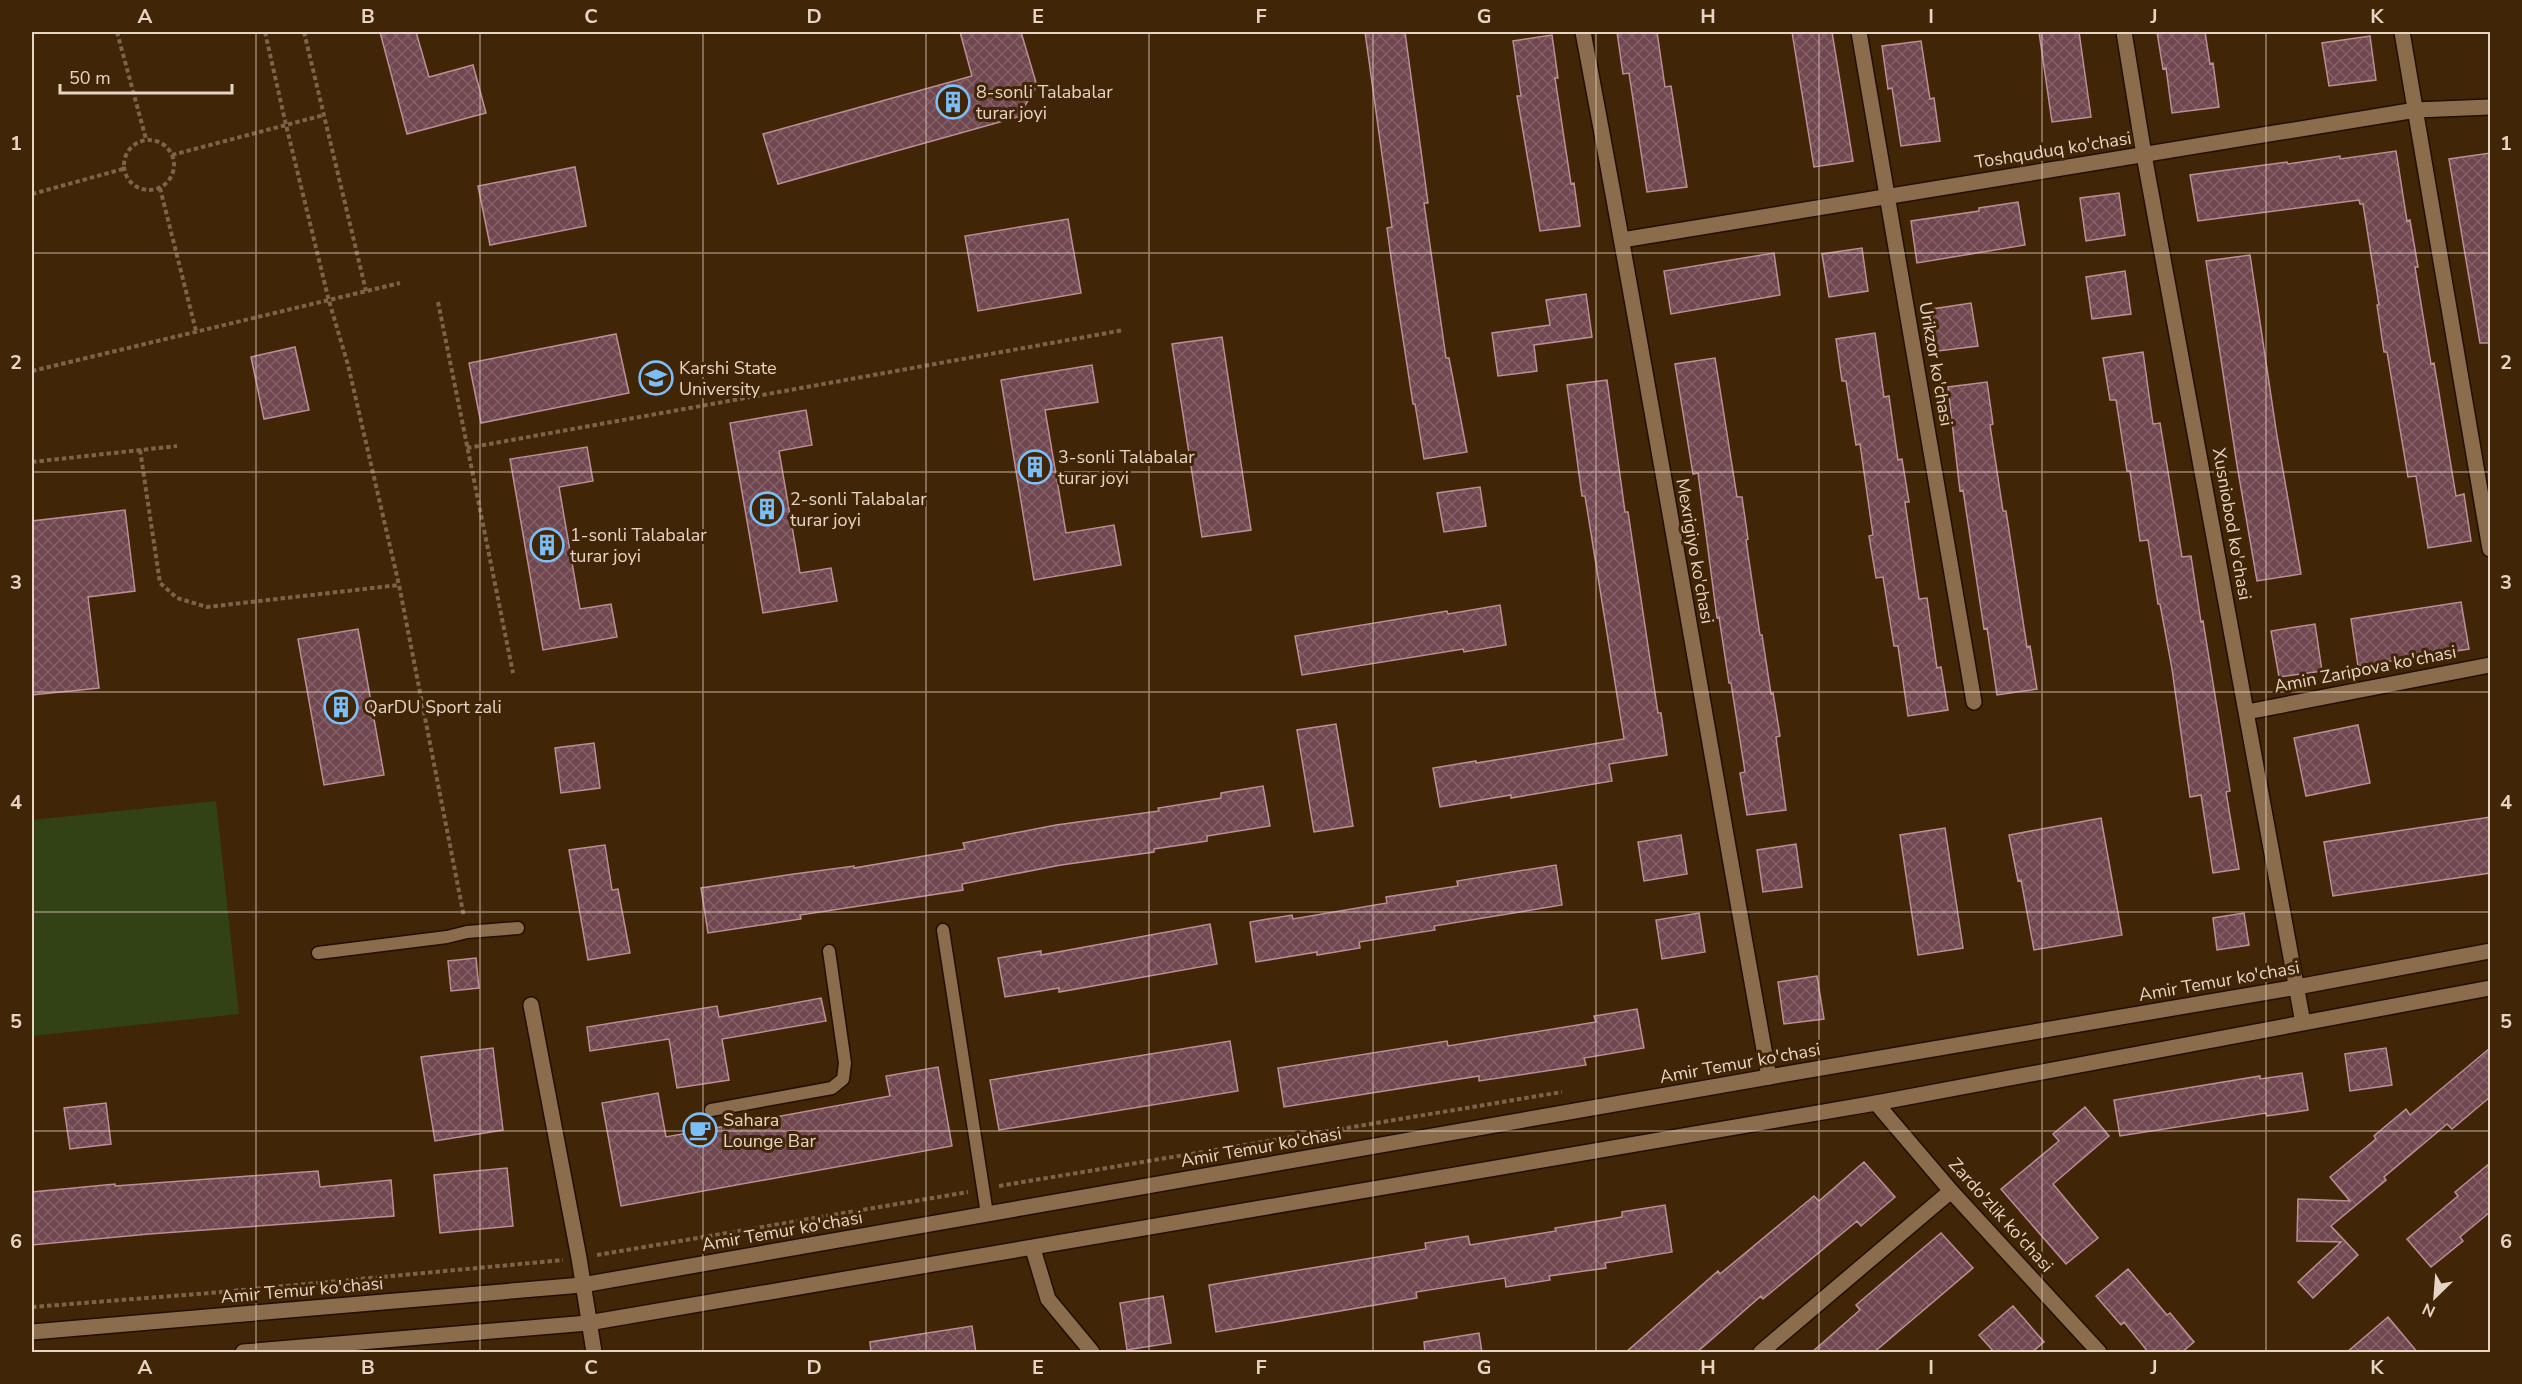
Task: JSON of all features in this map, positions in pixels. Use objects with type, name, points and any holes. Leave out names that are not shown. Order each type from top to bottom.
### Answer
[{"type":"street","name":"Mexrigiyo ko'chasi","points":[[1583,32],[1622,240],[1714,778],[1769,1077]]},
{"type":"street","name":"Urikzor ko'chasi","points":[[1859,32],[1974,702]]},
{"type":"street","name":"Xusniobod ko'chasi","points":[[2124,32],[2144,155],[2303,1023]]},
{"type":"street","points":[[2403,32],[2490,549]]},
{"type":"street","name":"Toshquduq ko'chasi","points":[[1622,240],[2416,110],[2490,107]]},
{"type":"street","name":"Amin Zaripova ko'chasi","points":[[2247,712],[2490,665]]},
{"type":"street","name":"Amir Temur ko'chasi","points":[[32,1332],[582,1286],[1769,1077],[2297,987],[2490,951]]},
{"type":"street","points":[[243,1353],[588,1323],[1033,1249],[1876,1103],[2490,988]]},
{"type":"street","points":[[531,1005],[579,1258],[594,1353]]},
{"type":"street","name":"Zardo'zlik ko'chasi","points":[[1876,1103],[1951,1191],[2099,1353]]},
{"type":"street","points":[[1761,1353],[1951,1191]]},
{"type":"street","points":[[1033,1249],[1048,1299],[1092,1353]]},
{"type":"lane","points":[[318,953],[447,937],[467,932],[518,928]]},
{"type":"lane","points":[[943,930],[987,1214]]},
{"type":"lane","points":[[711,1110],[832,1088],[843,1079],[845,1063],[830,951]]},
{"type":"path","points":[[117,32],[146,139]]},
{"type":"path","points":[[265,32],[329,301],[348,365],[399,585],[467,932]]},
{"type":"path","points":[[304,32],[366,291]]},
{"type":"path","points":[[172,155],[324,115]]},
{"type":"path","points":[[146,139],[161,142],[172,155],[174,172],[160,188],[147,190],[139,188],[126,177],[123,161],[131,146],[146,139]]},
{"type":"path","points":[[32,194],[123,169]]},
{"type":"path","points":[[160,188],[196,331]]},
{"type":"path","points":[[32,371],[400,283]]},
{"type":"path","points":[[438,302],[513,673]]},
{"type":"path","points":[[467,448],[1124,330]]},
{"type":"path","points":[[32,462],[177,446]]},
{"type":"path","points":[[140,450],[160,583],[177,598],[207,607],[399,585]]},
{"type":"path","points":[[32,1307],[222,1292],[579,1258],[1565,1091]]},
{"type":"green space","points":[[216,801],[239,1014],[32,1036],[32,820]]},
{"type":"building","points":[[380,32],[416,32],[429,77],[473,65],[486,113],[407,134]]},
{"type":"building","name":"8-sonli Talabalar turar joyi","points":[[960,32],[1021,32],[1037,86],[1018,117],[778,184],[763,134],[972,76]]},
{"type":"building","points":[[1365,32],[1405,32],[1428,203],[1424,203],[1446,358],[1449,358],[1467,452],[1424,459],[1415,404],[1413,404],[1387,228],[1392,227]]},
{"type":"building","points":[[1617,32],[1657,32],[1665,87],[1671,86],[1687,187],[1647,192],[1629,73],[1623,74]]},
{"type":"building","points":[[1792,32],[1832,32],[1853,161],[1814,167]]},
{"type":"building","points":[[2039,32],[2079,32],[2091,117],[2052,122]]},
{"type":"building","points":[[2157,32],[2205,32],[2210,64],[2213,63],[2219,107],[2172,113],[2166,68],[2163,69]]},
{"type":"building","points":[[1552,35],[1558,78],[1555,78],[1571,184],[1574,183],[1580,226],[1540,231],[1517,96],[1521,96],[1513,41]]},
{"type":"building","points":[[2370,36],[2376,80],[2329,86],[2322,43]]},
{"type":"building","points":[[1921,41],[1930,99],[1934,98],[1940,141],[1901,146],[1892,88],[1888,89],[1882,46]]},
{"type":"building","points":[[2396,151],[2407,221],[2410,220],[2418,267],[2415,267],[2431,364],[2434,363],[2456,496],[2464,494],[2471,541],[2428,548],[2416,476],[2408,477],[2387,352],[2384,352],[2363,204],[2360,204],[2359,200],[2198,221],[2190,175]]},
{"type":"building","points":[[2490,153],[2490,343],[2480,343],[2449,159]]},
{"type":"building","points":[[575,167],[586,226],[490,245],[478,186]]},
{"type":"building","points":[[2119,193],[2125,235],[2086,241],[2080,198]]},
{"type":"building","points":[[2018,202],[2025,245],[1917,263],[1911,221],[1979,211],[1979,208]]},
{"type":"building","points":[[1068,219],[1081,293],[978,311],[965,236]]},
{"type":"building","points":[[1862,248],[1868,291],[1829,297],[1822,254]]},
{"type":"building","points":[[1774,253],[1780,295],[1671,314],[1664,271]]},
{"type":"building","points":[[2250,255],[2277,436],[2301,574],[2257,581],[2206,261]]},
{"type":"building","points":[[2125,271],[2131,314],[2092,319],[2086,277]]},
{"type":"building","points":[[1586,294],[1592,337],[1534,345],[1537,371],[1498,376],[1492,333],[1550,325],[1546,300]]},
{"type":"building","points":[[1971,303],[1978,346],[1938,351],[1932,309]]},
{"type":"building","points":[[1875,333],[1884,397],[1889,396],[1898,460],[1902,459],[1909,502],[1905,502],[1919,599],[1927,598],[1937,668],[1941,667],[1948,710],[1908,716],[1898,646],[1894,646],[1883,577],[1876,578],[1869,536],[1873,535],[1860,444],[1856,445],[1846,381],[1842,381],[1836,339]]},
{"type":"building","points":[[616,334],[629,393],[481,423],[469,363]]},
{"type":"building","points":[[1222,337],[1251,530],[1202,537],[1172,344]]},
{"type":"building","points":[[295,347],[309,410],[264,419],[251,357]]},
{"type":"building","points":[[2143,352],[2153,424],[2160,423],[2182,557],[2191,556],[2230,791],[2226,792],[2239,869],[2213,873],[2201,795],[2190,797],[2172,669],[2160,604],[2158,604],[2148,540],[2140,541],[2130,471],[2127,471],[2116,400],[2110,400],[2103,358]]},
{"type":"building","points":[[1715,358],[1737,497],[1742,497],[1760,635],[1762,635],[1780,736],[1776,737],[1786,810],[1747,815],[1740,773],[1745,772],[1719,617],[1717,618],[1698,473],[1693,474],[1675,364]]},
{"type":"building","name":"3-sonli Talabalar turar joyi","points":[[1092,365],[1098,402],[1045,410],[1066,533],[1114,525],[1121,565],[1034,580],[1001,380]]},
{"type":"building","points":[[1607,380],[1625,512],[1628,512],[1658,713],[1661,713],[1667,755],[1609,764],[1612,781],[1440,807],[1433,768],[1624,739],[1585,496],[1582,496],[1567,385]]},
{"type":"building","points":[[1987,382],[1993,424],[1990,425],[2003,511],[2006,511],[2027,647],[2030,646],[2037,689],[1997,695],[1987,628],[1984,629],[1963,490],[1960,491],[1948,387]]},
{"type":"building","name":"2-sonli Talabalar turar joyi","points":[[806,410],[812,445],[779,451],[800,573],[831,568],[837,601],[763,613],[730,423]]},
{"type":"building","name":"1-sonli Talabalar turar joyi","points":[[587,447],[593,481],[559,487],[580,609],[611,604],[617,637],[543,650],[510,459]]},
{"type":"building","points":[[1480,487],[1486,526],[1444,532],[1437,493]]},
{"type":"building","points":[[125,510],[135,591],[88,597],[99,688],[32,695],[32,521]]},
{"type":"building","points":[[2461,602],[2469,649],[2358,666],[2351,619]]},
{"type":"building","points":[[1500,605],[1506,645],[1464,652],[1463,649],[1302,675],[1295,636],[1447,611],[1448,614]]},
{"type":"building","points":[[2315,624],[2322,671],[2279,677],[2271,631]]},
{"type":"building","name":"QarDU Sport zali","points":[[358,629],[384,775],[324,785],[298,639]]},
{"type":"building","points":[[1336,724],[1353,826],[1314,832],[1297,730]]},
{"type":"building","points":[[2358,725],[2370,783],[2306,796],[2294,738]]},
{"type":"building","points":[[594,743],[600,788],[561,793],[555,748]]},
{"type":"building","points":[[1263,786],[1270,826],[1207,836],[1207,841],[1154,849],[1154,852],[1061,865],[962,884],[963,890],[800,915],[801,919],[708,933],[701,888],[854,866],[854,868],[965,849],[963,843],[1056,825],[1159,811],[1158,808],[1221,798],[1221,793]]},
{"type":"building","points":[[2490,817],[2490,873],[2333,896],[2324,842]]},
{"type":"building","points":[[2101,818],[2122,935],[2034,950],[2021,880],[2018,881],[2009,835]]},
{"type":"building","points":[[1945,828],[1963,948],[1918,955],[1900,835]]},
{"type":"building","points":[[1681,835],[1687,874],[1644,881],[1638,842]]},
{"type":"building","points":[[1796,844],[1802,887],[1763,892],[1757,850]]},
{"type":"building","points":[[605,845],[612,890],[618,889],[630,953],[588,960],[569,850]]},
{"type":"building","points":[[1556,865],[1562,905],[1434,926],[1435,930],[1359,942],[1360,948],[1256,962],[1250,922],[1292,915],[1293,919],[1387,903],[1386,897],[1458,886],[1457,881]]},
{"type":"building","points":[[1699,913],[1705,952],[1662,959],[1656,920]]},
{"type":"building","points":[[2244,913],[2249,945],[2217,950],[2213,918]]},
{"type":"building","points":[[1210,924],[1217,964],[1059,992],[1059,988],[1005,997],[998,958],[1041,951],[1041,955]]},
{"type":"building","points":[[476,958],[479,988],[451,991],[448,961]]},
{"type":"building","points":[[1817,976],[1824,1019],[1784,1024],[1778,982]]},
{"type":"building","points":[[821,998],[826,1021],[722,1039],[729,1080],[677,1088],[669,1039],[590,1051],[587,1027],[717,1006],[719,1017]]},
{"type":"building","points":[[1637,1009],[1644,1048],[1584,1058],[1586,1065],[1479,1081],[1479,1076],[1284,1107],[1278,1068],[1447,1041],[1448,1046],[1596,1022],[1594,1016]]},
{"type":"building","points":[[1230,1041],[1238,1091],[999,1130],[990,1080]]},
{"type":"building","points":[[493,1048],[503,1130],[435,1141],[421,1057]]},
{"type":"building","points":[[2386,1048],[2392,1085],[2350,1091],[2345,1054]]},
{"type":"building","points":[[2490,1048],[2490,1097],[2452,1129],[2447,1124],[2331,1226],[2358,1255],[2313,1298],[2298,1282],[2341,1242],[2297,1241],[2298,1199],[2350,1201],[2330,1177],[2376,1139],[2374,1136],[2406,1109],[2410,1115]]},
{"type":"building","points":[[938,1067],[952,1146],[621,1206],[602,1103],[658,1093],[666,1137],[890,1096],[886,1076]]},
{"type":"building","points":[[2302,1073],[2308,1110],[2267,1116],[2266,1113],[2120,1136],[2114,1100],[2260,1076],[2260,1079]]},
{"type":"building","points":[[106,1103],[111,1144],[70,1149],[64,1108]]},
{"type":"building","points":[[2085,1107],[2109,1136],[2053,1184],[2098,1238],[2066,1264],[2001,1189],[2059,1141],[2053,1134]]},
{"type":"building","points":[[1864,1162],[1895,1197],[1861,1226],[1857,1221],[1763,1299],[1761,1296],[1696,1353],[1625,1353],[1718,1271],[1720,1274],[1814,1196],[1819,1201]]},
{"type":"building","points":[[2490,1163],[2490,1212],[2460,1237],[2463,1241],[2431,1267],[2407,1239],[2458,1196],[2455,1192]]},
{"type":"building","points":[[507,1168],[513,1226],[440,1233],[434,1175]]},
{"type":"building","points":[[318,1171],[320,1187],[391,1180],[394,1216],[32,1245],[32,1192],[115,1184],[115,1186]]},
{"type":"building","points":[[1665,1205],[1672,1252],[1605,1263],[1606,1268],[1549,1276],[1550,1280],[1506,1287],[1505,1278],[1416,1292],[1417,1298],[1216,1332],[1209,1285],[1426,1249],[1425,1243],[1468,1236],[1470,1245],[1556,1231],[1555,1228],[1622,1217],[1622,1212]]},
{"type":"building","points":[[1941,1233],[1973,1268],[1873,1353],[1811,1353],[1860,1310],[1856,1305]]},
{"type":"building","points":[[2128,1269],[2167,1315],[2170,1313],[2194,1342],[2181,1353],[2149,1353],[2124,1322],[2121,1325],[2096,1296]]},
{"type":"building","points":[[1163,1296],[1171,1343],[1127,1350],[1120,1303]]},
{"type":"building","points":[[2013,1306],[2044,1342],[2031,1353],[1995,1353],[1979,1335]]},
{"type":"building","points":[[2388,1317],[2418,1353],[2346,1353]]},
{"type":"building","points":[[972,1326],[976,1353],[871,1353],[870,1342]]},
{"type":"building","points":[[1479,1333],[1482,1353],[1425,1353],[1424,1342]]},
{"type":"place","name":"8-sonli Talabalar turar joyi","points":[[953,102]]},
{"type":"place","name":"Karshi State University","points":[[656,378]]},
{"type":"place","name":"3-sonli Talabalar turar joyi","points":[[1035,467]]},
{"type":"place","name":"2-sonli Talabalar turar joyi","points":[[767,509]]},
{"type":"place","name":"1-sonli Talabalar turar joyi","points":[[547,545]]},
{"type":"place","name":"QarDU Sport zali","points":[[341,707]]},
{"type":"place","name":"Sahara Lounge Bar","points":[[700,1130]]}]
